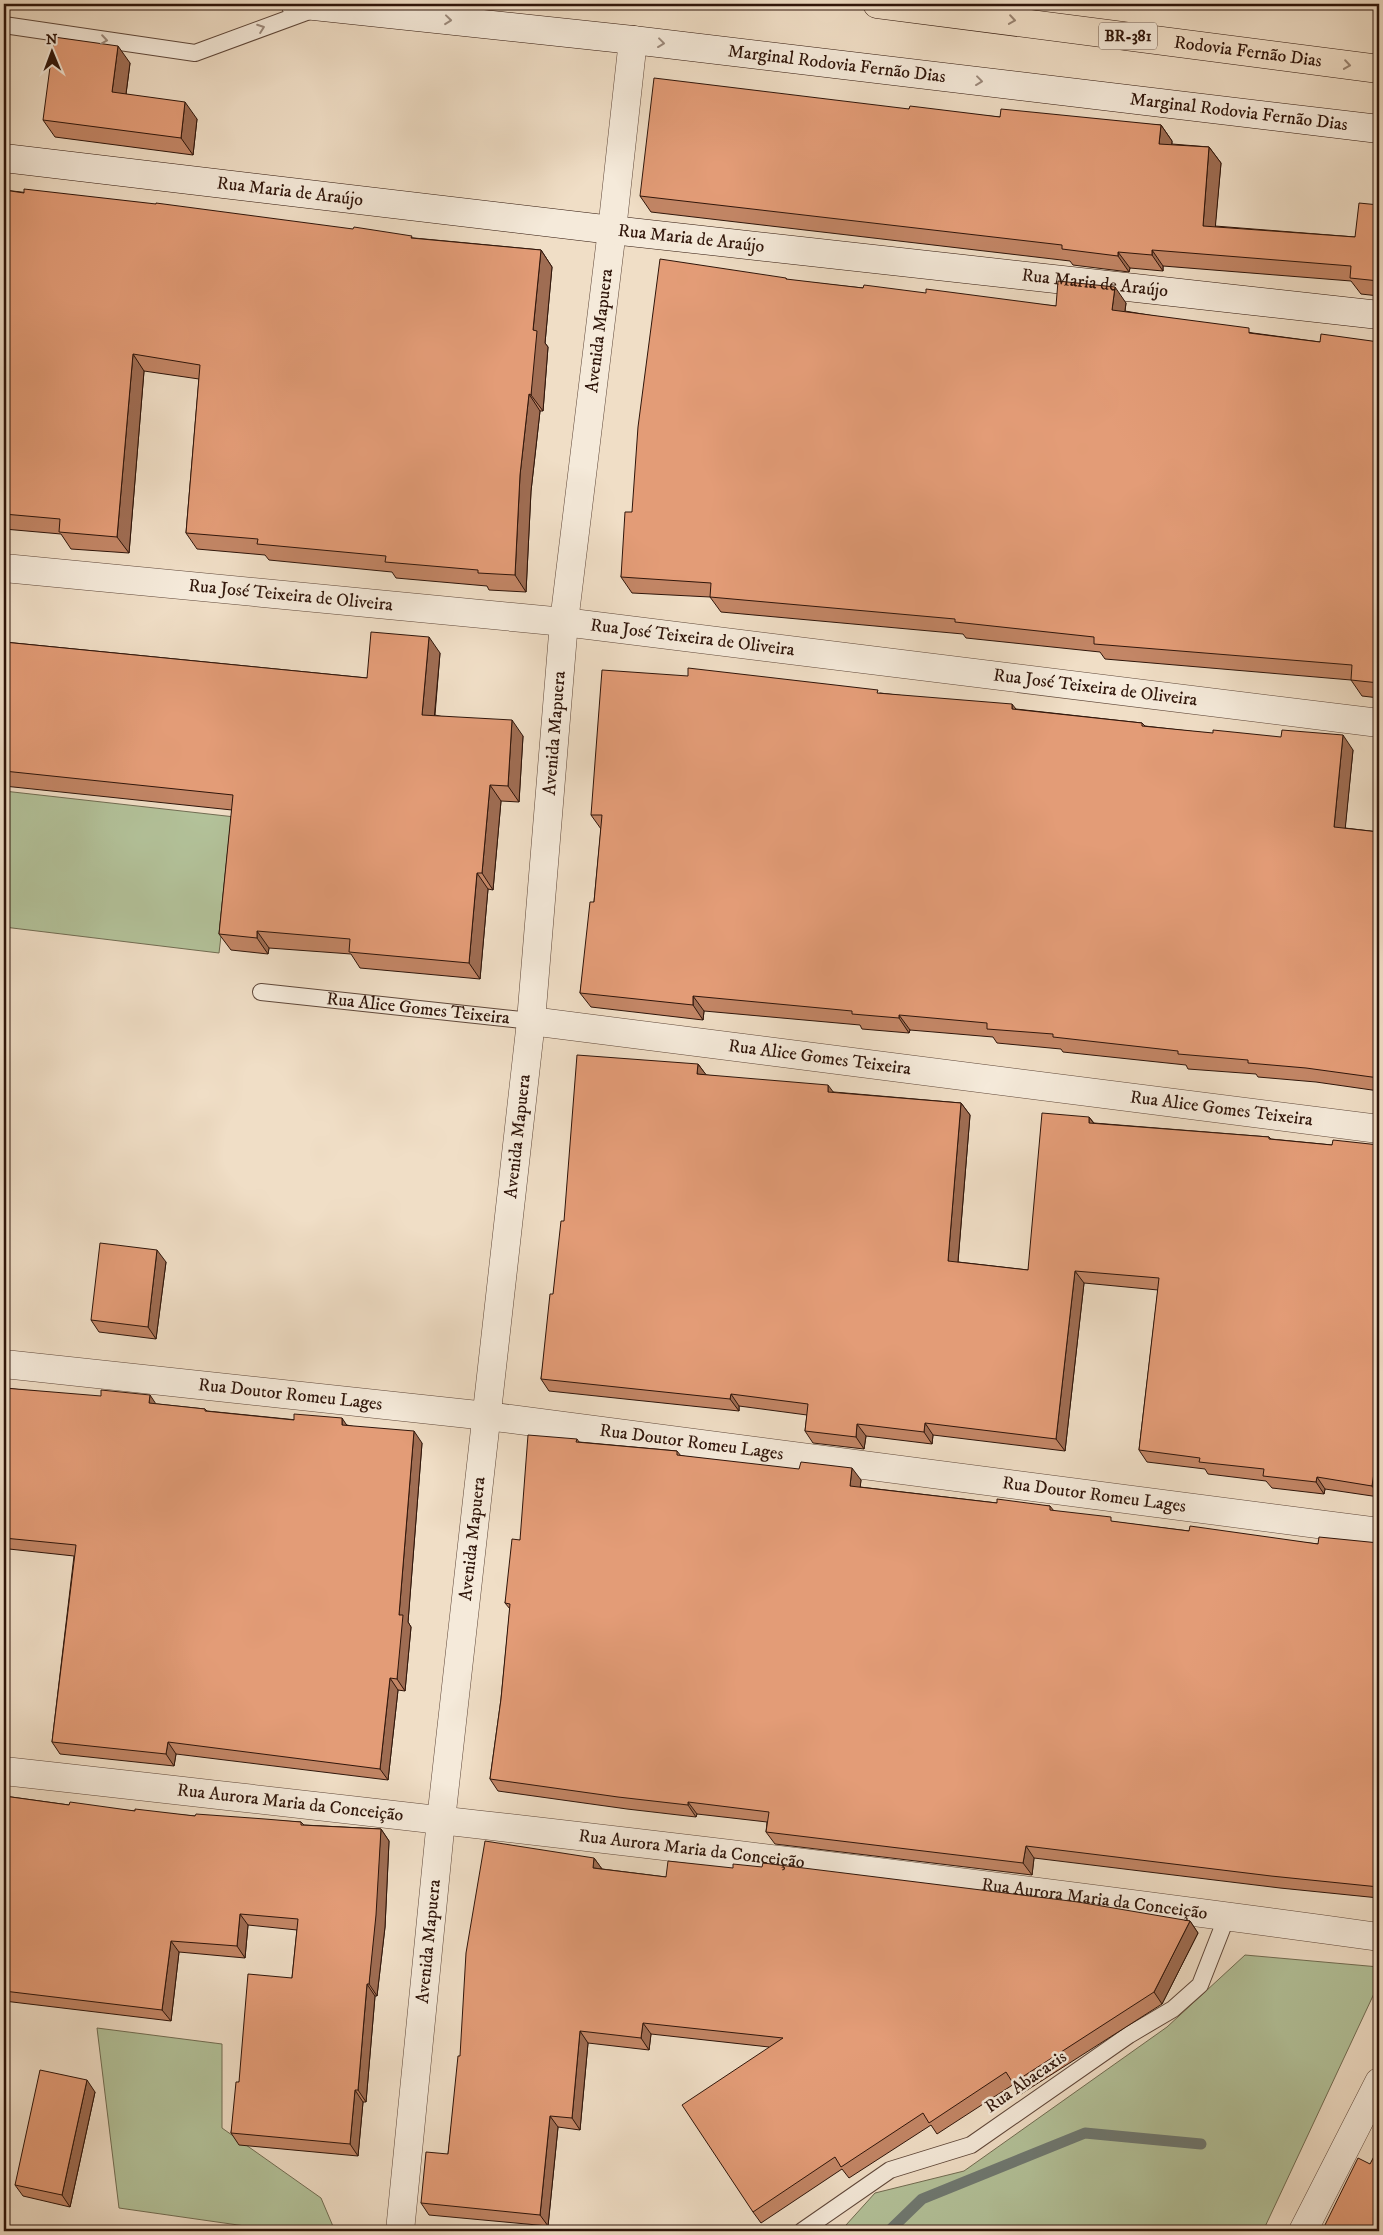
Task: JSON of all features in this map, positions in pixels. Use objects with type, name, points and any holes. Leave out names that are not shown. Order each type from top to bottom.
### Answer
[{"type":"highway","name":"Rodovia Fernão Dias","points":[[877,4],[1379,69]]},
{"type":"street","name":"Marginal Rodovia Fernão Dias","points":[[307,5],[633,40],[1379,128]]},
{"type":"street","name":"Avenida Mapuera","points":[[400,2231],[441,1820],[531,1021],[564,622],[612,230],[633,40]]},
{"type":"street","name":"Rua Maria de Araújo","points":[[4,158],[612,230],[1379,314]]},
{"type":"street","name":"Rua José Teixeira de Oliveira","points":[[4,568],[564,622],[1379,724]]},
{"type":"street","name":"Rua Alice Gomes Teixeira","points":[[531,1021],[1379,1129]]},
{"type":"street","name":"Rua Doutor Romeu Lages","points":[[4,1364],[487,1416],[1379,1532]]},
{"type":"street","name":"Rua Aurora Maria da Conceição","points":[[4,1771],[441,1820],[1227,1916],[1379,1937]]},
{"type":"street","points":[[1303,2231],[1379,2082]]},
{"type":"lane","points":[[4,25],[195,53],[307,5]]},
{"type":"lane","name":"Rua Alice Gomes Teixeira","points":[[260,992],[531,1021]]},
{"type":"lane","name":"Rua Abacaxis","points":[[802,2231],[890,2170],[970,2145],[1129,2035],[1173,2009],[1200,1985],[1227,1916]]},
{"type":"green space","points":[[4,791],[235,817],[219,953],[4,927]]},
{"type":"green space","points":[[1245,1955],[1379,1967],[1379,1983],[1263,2231],[845,2231],[846,2225],[875,2193],[964,2171],[1167,2027]]},
{"type":"green space","points":[[97,2028],[222,2044],[222,2128],[321,2198],[335,2231],[280,2231],[119,2208]]},
{"type":"building","points":[[54,37],[118,46],[112,92],[185,102],[181,138],[43,120]]},
{"type":"building","points":[[654,78],[909,109],[910,106],[1000,117],[1001,109],[1161,125],[1159,144],[1209,147],[1203,226],[1355,237],[1359,203],[1379,205],[1379,281],[1350,278],[1351,266],[1152,250],[1152,255],[1118,252],[1118,256],[1062,249],[1062,245],[640,196]]},
{"type":"building","points":[[24,189],[156,203],[353,229],[354,227],[412,236],[411,238],[541,250],[533,330],[537,331],[531,395],[529,394],[520,475],[515,575],[478,573],[478,570],[385,562],[386,556],[257,544],[258,539],[186,533],[200,365],[133,354],[117,537],[59,532],[60,519],[4,514],[4,190],[24,193]]},
{"type":"building","points":[[660,259],[786,279],[863,288],[864,285],[926,293],[926,289],[1056,306],[1058,281],[1115,287],[1112,310],[1249,328],[1249,333],[1320,342],[1321,334],[1379,342],[1379,683],[1351,680],[1352,665],[1094,644],[1094,637],[955,622],[955,619],[710,597],[711,583],[621,577],[625,512],[632,512],[638,427]]},
{"type":"building","points":[[371,632],[429,637],[422,715],[512,720],[508,786],[490,785],[482,873],[477,873],[469,963],[349,952],[350,939],[257,931],[257,938],[219,934],[233,795],[4,771],[4,642],[367,678]]},
{"type":"building","points":[[688,668],[878,690],[877,693],[1012,704],[1012,709],[1142,723],[1142,726],[1213,733],[1213,730],[1281,737],[1282,730],[1343,735],[1334,827],[1379,832],[1379,1078],[1306,1068],[1248,1063],[1248,1060],[1178,1054],[1178,1051],[1053,1037],[1053,1034],[987,1029],[987,1023],[899,1015],[899,1018],[852,1014],[852,1011],[693,996],[693,1005],[580,993],[590,902],[594,902],[602,815],[591,815],[602,670],[688,676]]},
{"type":"building","points":[[577,1055],[698,1064],[697,1074],[828,1085],[828,1092],[961,1103],[948,1261],[1028,1270],[1042,1113],[1089,1117],[1089,1123],[1269,1137],[1269,1139],[1332,1145],[1333,1140],[1379,1145],[1379,1440],[1372,1486],[1317,1477],[1316,1482],[1263,1476],[1264,1469],[1199,1462],[1200,1458],[1139,1450],[1159,1278],[1075,1271],[1056,1439],[925,1423],[924,1432],[857,1424],[856,1437],[805,1431],[808,1404],[731,1394],[730,1399],[541,1379],[550,1294],[553,1294],[561,1221],[564,1221]]},
{"type":"building","points":[[100,1243],[157,1250],[148,1327],[91,1320]]},
{"type":"building","points":[[4,1388],[101,1396],[101,1390],[150,1395],[149,1403],[205,1409],[205,1411],[294,1420],[294,1414],[342,1418],[342,1425],[414,1431],[399,1615],[403,1615],[397,1679],[390,1678],[380,1769],[168,1742],[166,1754],[52,1742],[76,1545],[4,1538]]},
{"type":"building","points":[[528,1435],[577,1439],[576,1442],[677,1451],[677,1455],[799,1469],[801,1462],[852,1468],[850,1486],[997,1503],[997,1499],[1050,1506],[1050,1510],[1111,1517],[1111,1521],[1189,1531],[1190,1526],[1318,1544],[1319,1537],[1379,1543],[1379,1887],[1271,1876],[1026,1846],[1023,1863],[766,1832],[769,1812],[688,1802],[688,1805],[618,1797],[490,1779],[501,1699],[510,1604],[505,1603],[512,1539],[520,1540]]},
{"type":"building","points":[[4,1796],[69,1805],[70,1802],[135,1811],[135,1809],[195,1816],[196,1814],[301,1822],[301,1825],[381,1829],[376,1915],[369,1984],[367,1984],[358,2090],[355,2090],[350,2144],[231,2133],[236,2082],[239,2082],[248,1974],[292,1978],[298,1919],[240,1914],[237,1946],[171,1941],[162,2010],[4,1991]]},
{"type":"building","points":[[485,1841],[594,1858],[593,1868],[666,1877],[668,1861],[733,1868],[733,1864],[762,1867],[763,1863],[1078,1902],[1190,1921],[1154,1992],[1013,2083],[1006,2072],[929,2123],[923,2113],[841,2167],[835,2157],[753,2212],[682,2105],[783,2038],[643,2023],[641,2038],[580,2031],[572,2118],[550,2116],[540,2215],[421,2203],[426,2152],[448,2154],[458,2056],[460,2056],[466,1953]]},
{"type":"building","points":[[40,2070],[87,2080],[62,2195],[15,2185]]},
{"type":"building","points":[[1379,2147],[1379,2231],[1322,2231],[1358,2158],[1370,2164]]},
{"type":"waterway","points":[[889,2231],[922,2199],[1085,2133],[1201,2144]]}]
